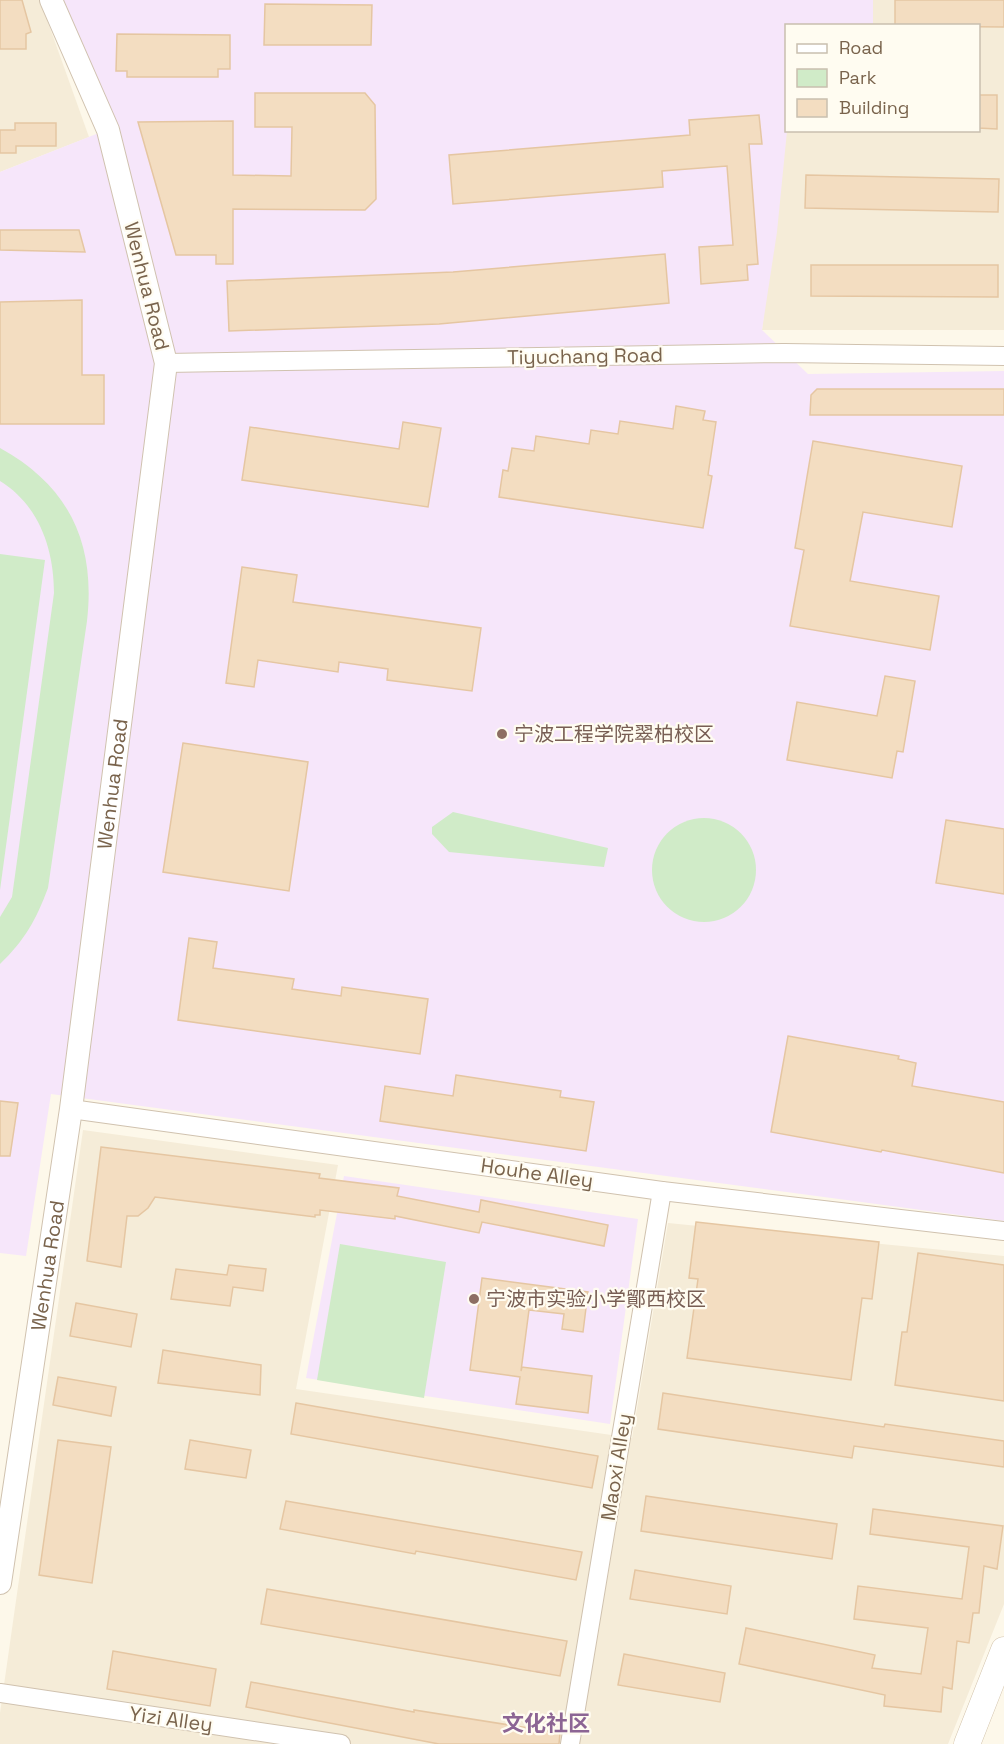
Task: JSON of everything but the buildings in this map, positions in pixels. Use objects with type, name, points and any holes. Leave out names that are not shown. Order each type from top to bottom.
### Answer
[{"type":"main road","points":[[968,1744],[1004,1650]]},
{"type":"street","name":"Wenhua Road","points":[[0,1583],[71,1109],[166,363],[108,130],[51,0]]},
{"type":"street","name":"Tiyuchang Road","points":[[166,363],[784,352],[1004,356]]},
{"type":"street","name":"Houhe Alley","points":[[71,1109],[662,1191],[1004,1231]]},
{"type":"street","name":"Maoxi Alley","points":[[570,1744],[662,1191]]},
{"type":"street","name":"Yizi Alley","points":[[0,1694],[341,1744]]},
{"type":"shaded area","points":[[0,0],[40,0],[89,137],[0,172]]},
{"type":"shaded area","name":"宁波工程学院翠柏校区","points":[[63,0],[873,0],[873,24],[785,24],[785,132],[787,132],[777,232],[762,330],[808,374],[1004,371],[1004,1221],[51,1094],[26,1256],[0,1253],[0,172],[114,127]]},
{"type":"shaded area","points":[[873,0],[1004,0],[1004,330],[762,330],[785,132],[980,132],[980,24],[873,24]]},
{"type":"shaded area","points":[[83,1130],[338,1165],[296,1389],[632,1438],[668,1223],[1004,1256],[1004,1604],[948,1744],[0,1744],[0,1713]]},
{"type":"shaded area","name":"宁波市实验小学鄮西校区","points":[[344,1176],[638,1219],[610,1424],[306,1378]]},
{"type":"green space","points":[[0,448],[24,463],[44,480],[60,499],[73,520],[82,542],[89,593],[87,621],[48,888],[29,929],[0,964],[0,917],[12,897],[54,593],[51,560],[42,529],[25,502],[0,481]]},
{"type":"green space","points":[[0,554],[45,560],[0,890]]},
{"type":"green space","points":[[453,812],[608,848],[604,867],[449,852],[432,834],[432,827]]},
{"type":"green space","points":[[704,818],[724,822],[741,833],[752,850],[756,870],[752,890],[741,907],[724,918],[704,922],[684,918],[667,907],[656,890],[652,870],[656,850],[667,833],[684,822]]},
{"type":"green space","points":[[340,1244],[446,1262],[424,1398],[317,1380]]},
{"type":"place","name":"宁波工程学院翠柏校区","points":[[502,734]]},
{"type":"place","name":"宁波市实验小学鄮西校区","points":[[474,1299]]},
{"type":"district","name":"文化社区","points":[[546,1723]]}]
